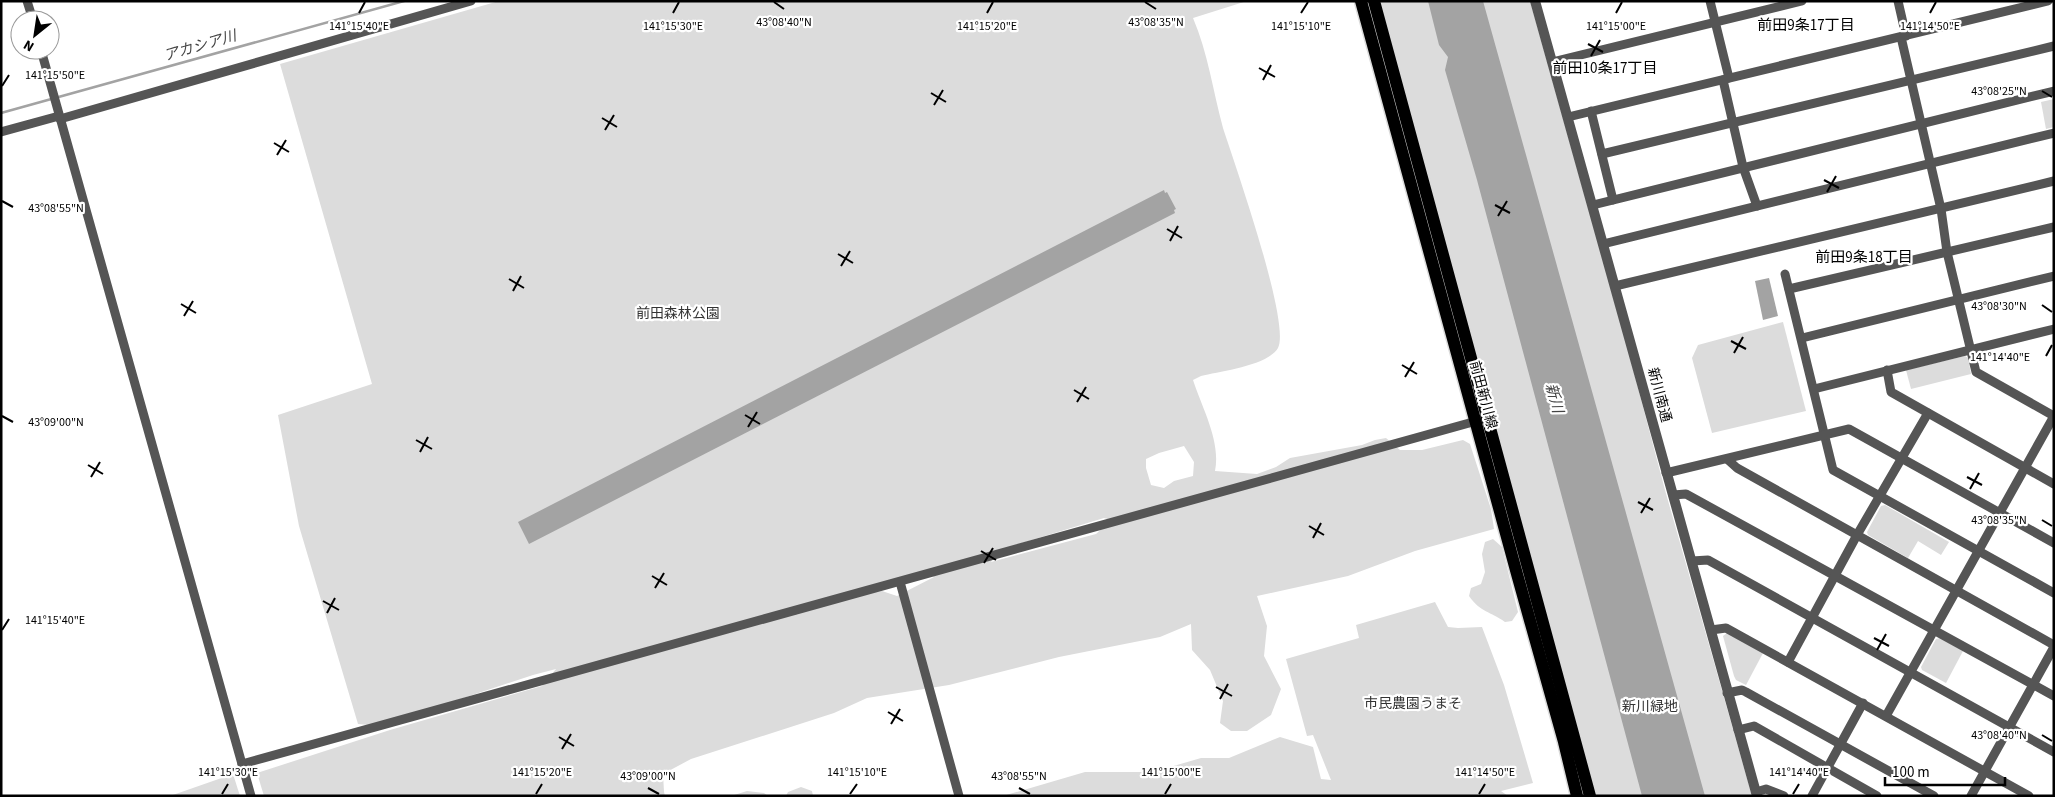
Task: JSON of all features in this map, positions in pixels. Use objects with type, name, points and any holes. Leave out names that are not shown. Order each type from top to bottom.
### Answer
[{"type":"main road","name":"前田新川線","points":[[1361,1],[1590,796]]},
{"type":"main road","name":"前田新川線","points":[[1374,1],[1577,796]]},
{"type":"street","points":[[1,132],[471,1]]},
{"type":"street","name":"新川南通","points":[[1535,1],[1616,286],[1666,474],[1712,630],[1727,693],[1757,794]]},
{"type":"street","points":[[1710,1],[1733,123],[1744,167],[1757,206]]},
{"type":"street","points":[[1552,62],[1802,1]]},
{"type":"street","points":[[1886,716],[2054,416],[1976,372],[1947,252],[1941,209],[1911,80],[1898,1]]},
{"type":"street","points":[[1568,117],[2048,1]]},
{"type":"street","points":[[1602,154],[2054,46]]},
{"type":"street","points":[[44,60],[251,796]]},
{"type":"street","points":[[1593,205],[2054,91]]},
{"type":"street","points":[[1591,112],[1613,200]]},
{"type":"street","points":[[1604,244],[2054,133]]},
{"type":"street","points":[[1616,286],[2054,181]]},
{"type":"street","points":[[1789,289],[2054,227]]},
{"type":"street","points":[[1785,274],[1833,470],[2054,593]]},
{"type":"street","points":[[1802,338],[2054,276]]},
{"type":"street","points":[[1814,388],[2054,329]]},
{"type":"street","points":[[1887,370],[1891,392],[2054,484]]},
{"type":"street","points":[[1788,662],[1928,413]]},
{"type":"street","points":[[242,764],[1481,420]]},
{"type":"street","points":[[1666,474],[1849,430],[2054,543]]},
{"type":"street","points":[[1727,459],[1737,468],[2054,646],[1971,796]]},
{"type":"street","points":[[1672,495],[1686,494],[2054,696]]},
{"type":"street","points":[[1692,561],[1708,560],[2054,752]]},
{"type":"street","points":[[900,582],[959,796]]},
{"type":"street","points":[[1712,630],[1726,628],[2029,796]]},
{"type":"street","points":[[1727,693],[1742,690],[1934,796]]},
{"type":"street","points":[[1812,796],[1863,703]]},
{"type":"street","points":[[1738,730],[1754,726],[1877,796]]},
{"type":"street","points":[[1757,794],[1766,789],[1784,796]]},
{"type":"green space","name":"前田森林公園","points":[[499,1],[1247,1],[1193,18],[1206,58],[1223,128],[1260,241],[1280,333],[1278,348],[1264,359],[1243,367],[1201,376],[1193,380],[1213,436],[1216,460],[1215,471],[1257,474],[1276,467],[1290,458],[1362,445],[1386,438],[1400,450],[1422,450],[1463,440],[1470,444],[1491,509],[1494,529],[1415,551],[1348,576],[1257,596],[1267,626],[1264,656],[1281,689],[1271,715],[1247,731],[1231,731],[1220,723],[1223,701],[1210,670],[1192,650],[1191,624],[1160,637],[1059,657],[949,685],[867,698],[834,713],[691,759],[663,774],[665,796],[264,796],[257,773],[390,730],[542,686],[556,669],[379,726],[358,724],[299,526],[278,415],[372,384],[280,64]],"holes":[[[1184,446],[1194,462],[1193,476],[1174,481],[1164,488],[1151,485],[1146,468],[1146,459]],[[1104,518],[1111,520],[1096,534],[991,562],[999,550]],[[928,572],[934,577],[897,596],[882,591],[869,593]]]},
{"type":"green space","name":"新川緑地","points":[[1381,1],[1530,1],[1752,796],[1596,796]]},
{"type":"green space","points":[[2054,99],[2054,127],[2046,129],[2041,102]]},
{"type":"green space","points":[[1783,322],[1806,411],[1712,433],[1692,358],[1698,345]]},
{"type":"green space","points":[[1965,356],[1968,358],[1971,374],[1911,389],[1906,370]]},
{"type":"green space","points":[[1885,505],[1949,542],[1941,555],[1918,541],[1908,558],[1868,535],[1867,532],[1881,506]]},
{"type":"green space","points":[[1493,539],[1502,547],[1518,612],[1512,621],[1505,622],[1486,611],[1473,602],[1469,596],[1471,588],[1481,584],[1485,572],[1482,554],[1485,542]]},
{"type":"green space","name":"市民農園うまそ","points":[[1435,602],[1448,627],[1482,627],[1504,685],[1533,783],[1501,791],[1508,796],[1003,796],[1085,772],[1153,772],[1201,758],[1229,758],[1280,737],[1313,747],[1321,779],[1331,780],[1313,735],[1307,736],[1286,659],[1359,638],[1356,625]]},
{"type":"green space","points":[[1727,633],[1763,653],[1746,685],[1736,680],[1734,676],[1723,636]]},
{"type":"green space","points":[[1940,638],[1963,651],[1946,683],[1922,670],[1921,667],[1936,639]]},
{"type":"green space","points":[[233,774],[240,796],[170,796]]},
{"type":"green space","points":[[801,787],[812,791],[813,796],[786,796],[788,792]]},
{"type":"green space","points":[[747,791],[764,793],[768,796],[731,796]]},
{"type":"water","name":"新川","points":[[1428,1],[1483,1],[1705,796],[1642,796],[1477,180],[1445,70],[1448,57],[1439,45]]},
{"type":"water","points":[[1164,190],[1176,209],[1174,210],[1175,213],[529,544],[518,522]]},
{"type":"water","points":[[1769,278],[1778,316],[1763,320],[1755,281]]},
{"type":"waterway","name":"アカシア川","points":[[1,113],[404,1]]},
{"type":"district","name":"前田9条17丁目","points":[[1806,25]]},
{"type":"district","name":"前田10条17丁目","points":[[1605,68]]},
{"type":"district","name":"前田9条18丁目","points":[[1864,257]]}]
